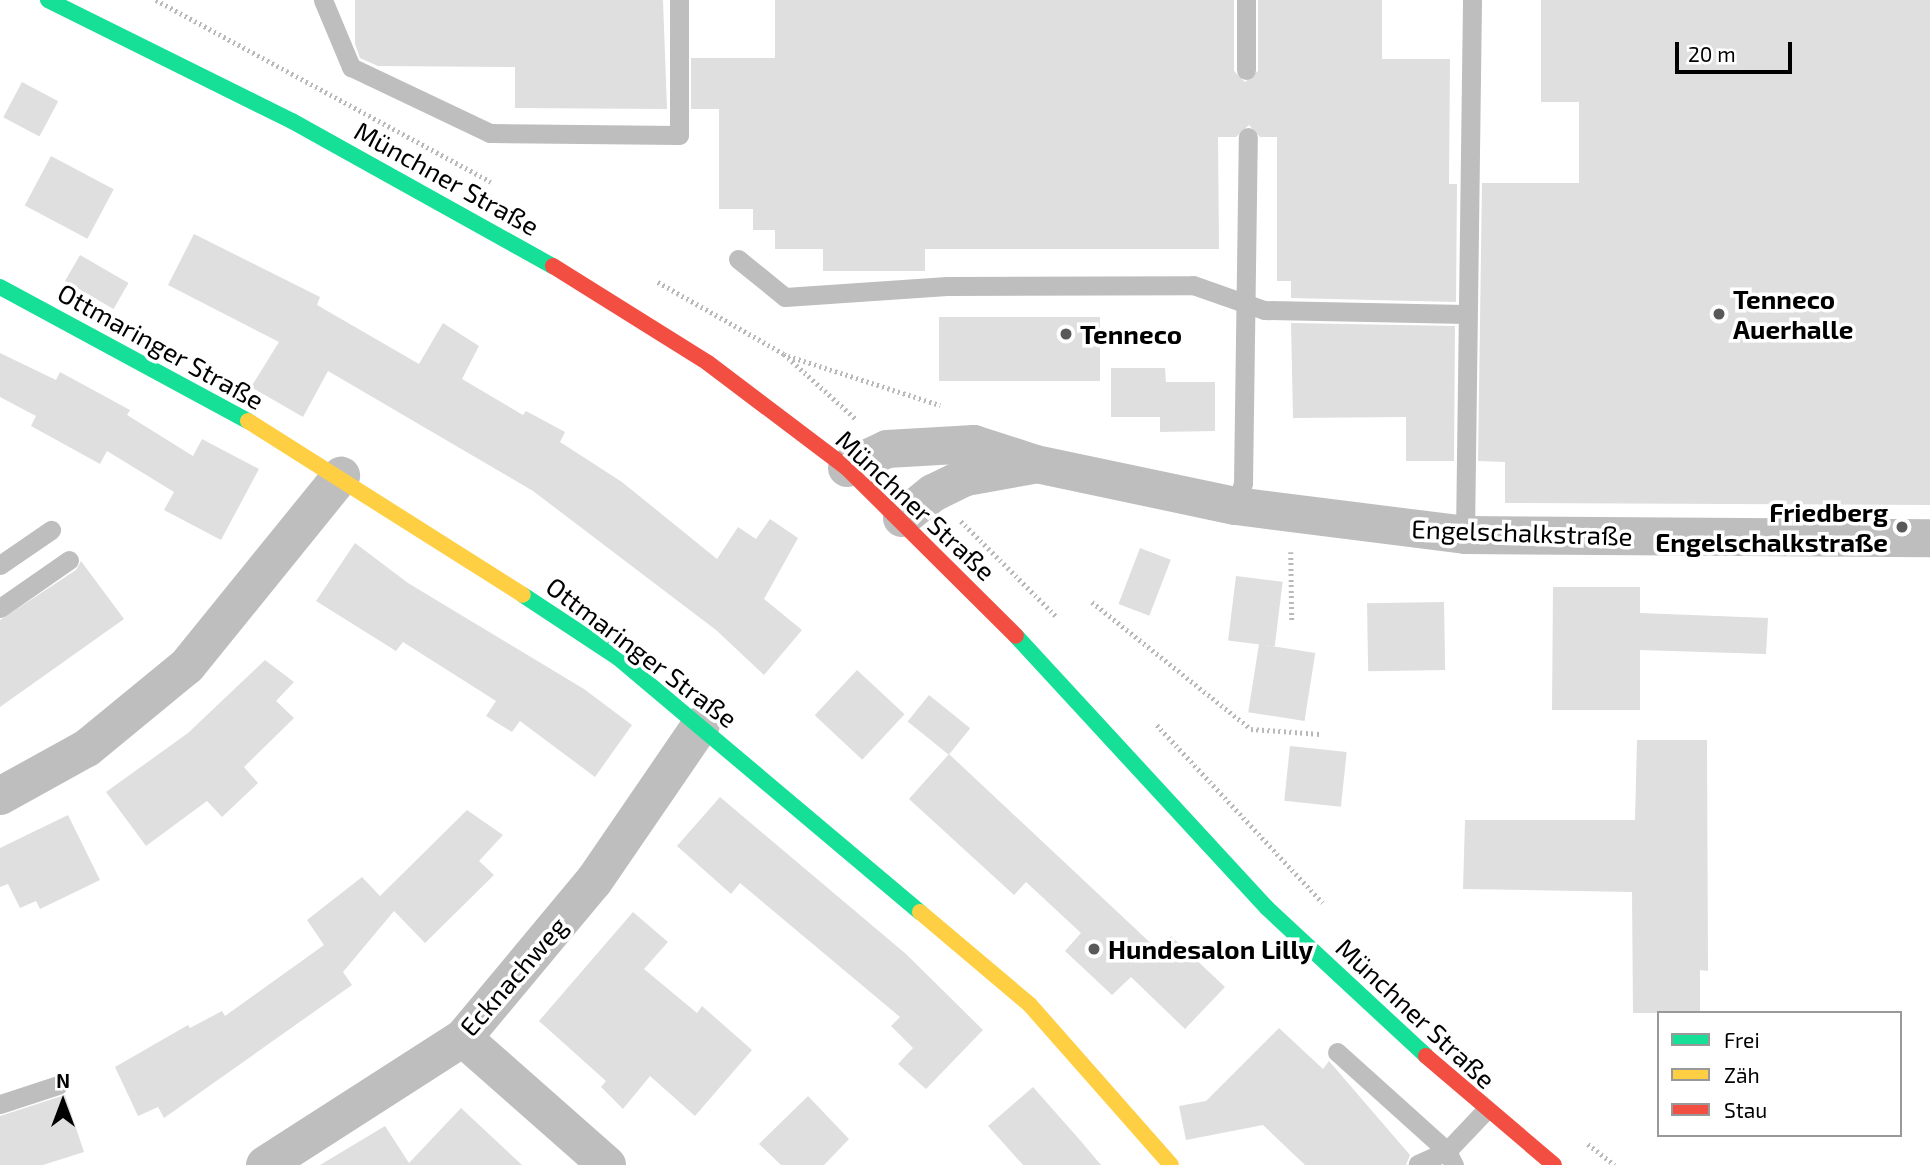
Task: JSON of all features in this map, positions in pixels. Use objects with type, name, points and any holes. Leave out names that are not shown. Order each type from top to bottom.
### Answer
[{"type":"main road","name":"Münchner Straße","points":[[48,0],[292,121],[532,253],[708,363],[847,468],[902,518],[1267,908],[1485,1111],[1554,1165]]},
{"type":"main road","name":"Ottmaringer Straße","points":[[0,287],[178,380],[341,476],[617,657],[701,725],[1030,1005],[1171,1165]]},
{"type":"street","name":"Engelschalkstraße","points":[[847,468],[887,449],[933,442],[974,444],[1036,464],[1236,506],[1293,516],[1465,535],[1930,538]]},
{"type":"street","name":"Engelschalkstraße","points":[[902,518],[933,493],[966,477],[1036,464]]},
{"type":"street","points":[[0,796],[87,748],[187,666],[341,476]]},
{"type":"street","name":"Ecknachweg","points":[[265,1165],[463,1038],[594,881],[701,725]]},
{"type":"street","points":[[463,1038],[607,1165]]},
{"type":"lane","points":[[323,0],[351,67],[490,133],[679,135],[679,0]]},
{"type":"lane","points":[[1245,0],[1246,70]]},
{"type":"lane","points":[[1465,535],[1470,455],[1466,314],[1472,0]]},
{"type":"lane","points":[[1236,506],[1243,482],[1248,137]]},
{"type":"lane","points":[[738,259],[785,297],[947,286],[1193,285],[1246,301],[1264,310],[1466,314]]},
{"type":"lane","points":[[0,565],[51,530]]},
{"type":"lane","points":[[0,607],[69,560]]},
{"type":"lane","points":[[1336,1052],[1450,1158]]},
{"type":"lane","points":[[0,1104],[58,1085]]},
{"type":"lane","points":[[1418,1164],[1450,1158],[1485,1111]]},
{"type":"path","points":[[784,354],[954,409]]},
{"type":"path","points":[[1292,620],[1293,516]]},
{"type":"path","points":[[1092,602],[1251,729],[1320,734]]},
{"type":"building","points":[[355,0],[663,0],[667,109],[515,108],[515,67],[378,66],[360,58],[355,44]]},
{"type":"building","points":[[775,0],[1234,0],[1234,71],[1245,82],[1258,71],[1258,0],[1382,0],[1382,59],[1450,59],[1449,184],[1457,184],[1456,302],[1291,298],[1291,281],[1277,281],[1277,137],[1260,137],[1249,125],[1236,137],[1218,137],[1219,249],[925,249],[925,271],[823,271],[823,249],[775,249],[775,230],[753,230],[753,209],[719,209],[719,109],[691,109],[691,58],[775,58]]},
{"type":"building","name":"Tenneco Auerhalle","points":[[1541,0],[1930,0],[1930,505],[1505,503],[1505,462],[1478,461],[1482,183],[1579,183],[1579,102],[1541,102]]},
{"type":"building","points":[[22,82],[58,101],[39,137],[3,117]]},
{"type":"building","points":[[51,156],[114,189],[87,239],[25,205]]},
{"type":"building","points":[[194,234],[320,297],[317,305],[419,364],[443,323],[479,346],[462,379],[523,415],[526,411],[565,432],[560,442],[622,482],[717,559],[738,527],[756,539],[770,519],[798,538],[764,599],[802,630],[764,675],[716,630],[533,491],[328,371],[303,417],[251,387],[279,342],[168,285]]},
{"type":"building","points":[[80,255],[128,283],[113,309],[65,281]]},
{"type":"building","points":[[939,317],[1100,317],[1100,381],[939,381]]},
{"type":"building","points":[[1291,323],[1455,326],[1454,461],[1406,461],[1406,417],[1293,418]]},
{"type":"building","points":[[0,353],[56,380],[60,372],[130,410],[127,415],[193,456],[202,439],[259,469],[221,540],[164,510],[174,492],[107,451],[100,464],[31,426],[36,416],[0,397]]},
{"type":"building","points":[[1111,368],[1165,368],[1166,382],[1215,382],[1215,431],[1160,432],[1160,417],[1111,417]]},
{"type":"building","points":[[355,543],[408,583],[584,689],[632,725],[595,777],[520,721],[512,732],[486,716],[496,701],[403,642],[396,651],[316,601]]},
{"type":"building","points":[[1140,548],[1171,560],[1149,616],[1118,604]]},
{"type":"building","points":[[81,561],[124,619],[0,707],[0,620],[76,570]]},
{"type":"building","points":[[1236,576],[1283,582],[1275,646],[1228,641]]},
{"type":"building","points":[[1553,587],[1640,587],[1640,613],[1768,618],[1766,654],[1640,650],[1640,710],[1552,710]]},
{"type":"building","points":[[1444,602],[1445,670],[1368,671],[1367,603]]},
{"type":"building","points":[[1259,644],[1315,653],[1305,721],[1248,712]]},
{"type":"building","points":[[265,660],[294,682],[276,701],[294,718],[244,767],[258,783],[222,817],[207,801],[146,846],[106,792],[188,733]]},
{"type":"building","points":[[857,670],[905,714],[862,760],[815,715]]},
{"type":"building","points":[[929,695],[970,728],[949,755],[908,721]]},
{"type":"building","points":[[1637,740],[1707,740],[1708,971],[1700,970],[1700,1011],[1633,1013],[1632,892],[1463,889],[1465,820],[1635,820]]},
{"type":"building","points":[[1290,746],[1347,752],[1341,807],[1284,801]]},
{"type":"building","points":[[949,754],[1158,950],[1171,936],[1225,987],[1185,1029],[1131,977],[1112,995],[1065,951],[1081,933],[1026,882],[1014,895],[909,799]]},
{"type":"building","points":[[720,797],[906,954],[983,1030],[926,1089],[898,1064],[913,1048],[891,1026],[900,1017],[740,883],[731,894],[677,846]]},
{"type":"building","points":[[467,810],[503,835],[479,861],[494,875],[425,943],[394,911],[343,972],[352,985],[164,1118],[158,1107],[138,1116],[115,1067],[188,1025],[190,1028],[222,1011],[225,1016],[324,945],[307,920],[362,877],[380,896]]},
{"type":"building","points":[[68,815],[100,880],[40,909],[36,901],[20,908],[8,884],[0,887],[0,848]]},
{"type":"building","points":[[633,912],[668,942],[644,969],[697,1013],[702,1006],[752,1050],[695,1116],[650,1076],[623,1109],[601,1087],[606,1081],[539,1021]]},
{"type":"building","points":[[1279,1028],[1323,1069],[1329,1061],[1410,1155],[1406,1165],[1305,1165],[1263,1125],[1186,1140],[1179,1106],[1206,1101]]},
{"type":"building","points":[[1033,1087],[1101,1165],[1023,1165],[988,1126]]},
{"type":"building","points":[[65,1095],[84,1152],[43,1165],[0,1165],[0,1116]]},
{"type":"building","points":[[808,1096],[849,1139],[824,1165],[781,1165],[759,1144]]},
{"type":"building","points":[[461,1108],[522,1165],[320,1165],[385,1126],[409,1163]]},
{"type":"traffic: fast","points":[[48,0],[292,121],[553,266]]},
{"type":"traffic: fast","points":[[0,287],[248,421]]},
{"type":"traffic: fast","points":[[523,595],[617,657],[920,912]]},
{"type":"traffic: fast","points":[[1016,636],[1267,908],[1426,1056]]},
{"type":"traffic: slow","points":[[248,421],[523,595]]},
{"type":"traffic: slow","points":[[920,912],[1030,1005],[1171,1165]]},
{"type":"traffic: jam","points":[[553,266],[708,363],[847,468],[1016,636]]},
{"type":"traffic: jam","points":[[1426,1056],[1554,1165]]},
{"type":"place","name":"Tenneco Auerhalle","points":[[1719,314]]},
{"type":"place","name":"Tenneco","points":[[1066,334]]},
{"type":"place","name":"Friedberg Engelschalkstraße","points":[[1902,527]]},
{"type":"place","name":"Hundesalon Lilly","points":[[1094,949]]}]
